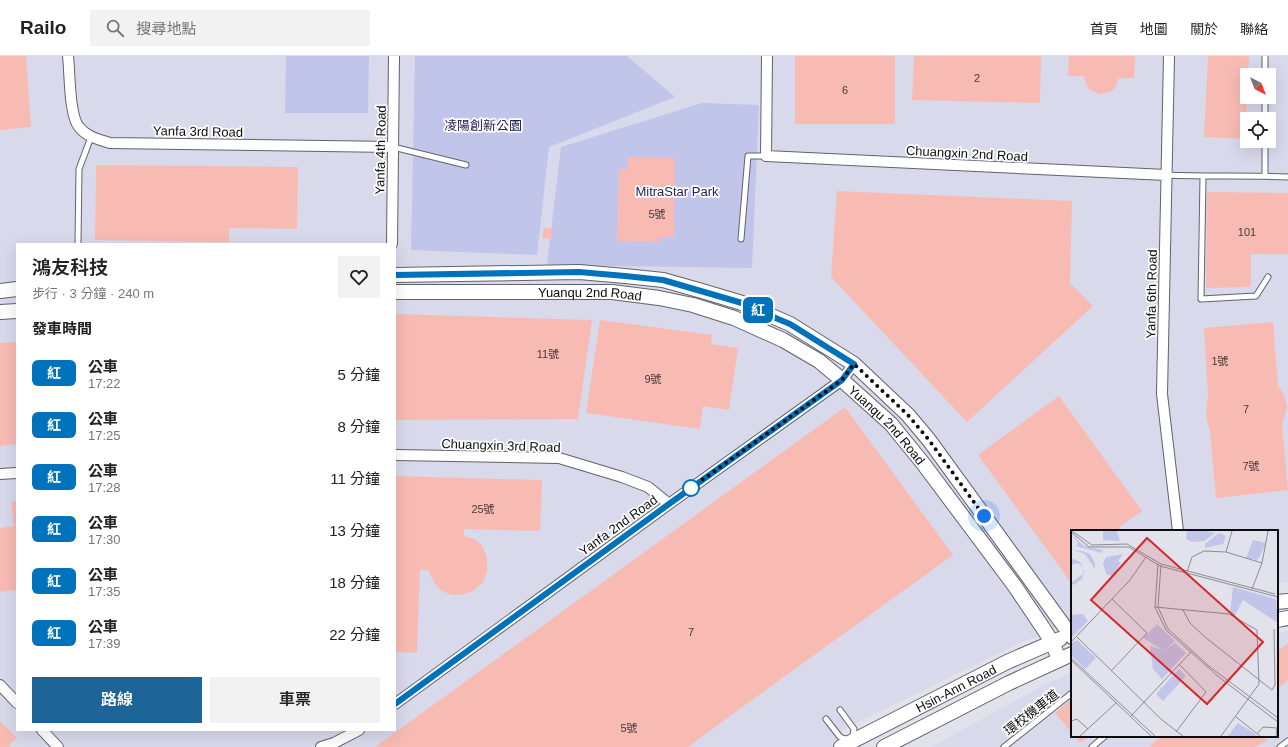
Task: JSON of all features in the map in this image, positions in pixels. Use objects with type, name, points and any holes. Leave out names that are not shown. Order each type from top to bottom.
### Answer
[{"type":"street","name":"Yanfa 3rd Road","points":[[68,56],[73,110],[79,126],[91,137],[110,143],[392,147]]},
{"type":"street","name":"Yanfa 4th Road","points":[[392,243],[394,56]]},
{"type":"street","points":[[766,156],[767,56]]},
{"type":"street","name":"Yanfa 6th Road","points":[[1169,56],[1162,394],[1178,530]]},
{"type":"street","name":"Chuangxin 2nd Road","points":[[766,156],[1166,175]]},
{"type":"street","name":"Yuanqu 2nd Road","points":[[396,275],[579,272],[663,280],[742,303],[790,324],[854,364],[908,415],[929,440],[1071,634]]},
{"type":"street","points":[[0,291],[16,289]]},
{"type":"street","name":"Yuanqu 2nd Road","points":[[396,292],[612,292],[659,298],[693,305],[734,318],[783,340],[819,361],[891,424],[922,462],[1014,585],[1052,642],[1066,657]]},
{"type":"street","points":[[0,312],[16,311]]},
{"type":"street","name":"Yanfa 2nd Road","points":[[396,703],[842,380],[854,364]]},
{"type":"street","name":"Chuangxin 3rd Road","points":[[396,454],[559,458],[642,484],[669,504]]},
{"type":"street","points":[[0,474],[16,473]]},
{"type":"street","points":[[1278,602],[1288,601]]},
{"type":"street","points":[[1278,620],[1288,618]]},
{"type":"street","name":"Hsin-Ann Road","points":[[850,745],[1007,662],[1071,635]]},
{"type":"street","name":"Hsin-Ann Road","points":[[884,747],[1009,683],[1066,657]]},
{"type":"street","points":[[0,685],[16,702]]},
{"type":"street","points":[[43,731],[58,747]]},
{"type":"street","points":[[321,747],[334,743],[357,731]]},
{"type":"lane","points":[[1265,56],[1265,68]]},
{"type":"lane","points":[[78,243],[79,169],[91,137]]},
{"type":"lane","points":[[392,147],[466,164]]},
{"type":"lane","points":[[1265,148],[1265,176]]},
{"type":"lane","points":[[741,240],[748,156],[766,156]]},
{"type":"lane","points":[[1166,175],[1203,177],[1265,176],[1288,178]]},
{"type":"lane","points":[[1203,177],[1201,299],[1256,296],[1268,276]]},
{"type":"lane","name":"環校機車道","points":[[1004,747],[1071,694]]},
{"type":"lane","points":[[826,719],[840,737],[850,745],[854,729],[840,710]]},
{"type":"lane","points":[[1092,747],[1104,737]]},
{"type":"lane","points":[[1280,747],[1288,741]]},
{"type":"shaded area","points":[[0,56],[1288,56],[1288,582],[1278,583],[1278,530],[1071,530],[1071,623],[1022,642],[842,730],[849,747],[0,747]]},
{"type":"shaded area","points":[[1288,631],[1288,747],[931,747],[1042,686],[1071,672],[1071,737],[1278,737],[1278,633]]},
{"type":"green space","points":[[286,56],[369,56],[368,113],[285,113]]},
{"type":"green space","name":"凌陽創新公園","points":[[415,56],[627,56],[675,97],[549,147],[537,255],[411,250]]},
{"type":"green space","name":"MitraStar Park","points":[[702,103],[759,105],[752,268],[547,265],[561,147]]},
{"type":"building","points":[[0,56],[26,56],[31,127],[0,130]]},
{"type":"building","points":[[795,56],[895,56],[895,124],[795,124]]},
{"type":"building","points":[[914,56],[1041,56],[1040,103],[912,100]]},
{"type":"building","points":[[1069,56],[1135,56],[1134,78],[1119,78],[1114,89],[1109,92],[1101,94],[1095,92],[1089,89],[1084,76],[1068,76]]},
{"type":"building","points":[[1208,56],[1249,56],[1248,68],[1240,68],[1240,104],[1247,104],[1246,112],[1240,112],[1240,139],[1204,137]]},
{"type":"building","points":[[628,157],[675,158],[674,237],[659,237],[659,242],[617,241],[619,169],[628,169]]},
{"type":"building","points":[[96,165],[298,167],[297,229],[229,228],[229,242],[95,240]]},
{"type":"building","points":[[837,191],[1072,201],[1070,283],[1093,306],[967,422],[831,277]]},
{"type":"building","points":[[1207,192],[1288,193],[1288,254],[1251,254],[1251,287],[1206,288]]},
{"type":"building","points":[[544,228],[553,229],[551,239],[542,238]]},
{"type":"building","points":[[396,314],[592,320],[578,419],[396,420]]},
{"type":"building","points":[[600,320],[712,335],[711,344],[738,348],[729,410],[703,406],[700,429],[586,413]]},
{"type":"building","points":[[1273,322],[1278,386],[1284,395],[1287,406],[1282,424],[1288,490],[1216,498],[1210,431],[1206,412],[1208,396],[1204,328]]},
{"type":"building","points":[[16,342],[16,444],[0,446],[0,343]]},
{"type":"building","points":[[1059,396],[1142,511],[1119,527],[1120,530],[1071,530],[1071,583],[978,455]]},
{"type":"building","points":[[845,407],[953,555],[688,747],[375,747]]},
{"type":"building","points":[[396,476],[542,480],[540,531],[464,529],[464,536],[474,539],[482,545],[487,558],[487,572],[483,582],[473,591],[462,595],[452,595],[442,591],[435,584],[428,570],[420,570],[417,653],[396,652]]},
{"type":"building","points":[[16,501],[16,590],[0,592],[0,528],[14,526],[11,502]]},
{"type":"building","points":[[1288,643],[1288,680],[1278,688],[1278,651]]},
{"type":"building","points":[[1071,700],[1071,732],[1055,713]]},
{"type":"building","points":[[0,721],[17,738],[9,745],[11,747],[0,747]]},
{"type":"building","points":[[1076,737],[1088,737],[1081,743]]},
{"type":"building","points":[[1160,737],[1265,737],[1268,740],[1255,747],[1149,747]]},
{"type":"bus line","name":"紅","points":[[396,275],[579,272],[663,280],[742,303],[790,324],[854,364],[842,380],[396,703]]},
{"type":"route","points":[[691,488],[842,380],[854,364],[908,415],[929,440],[984,516]]}]
